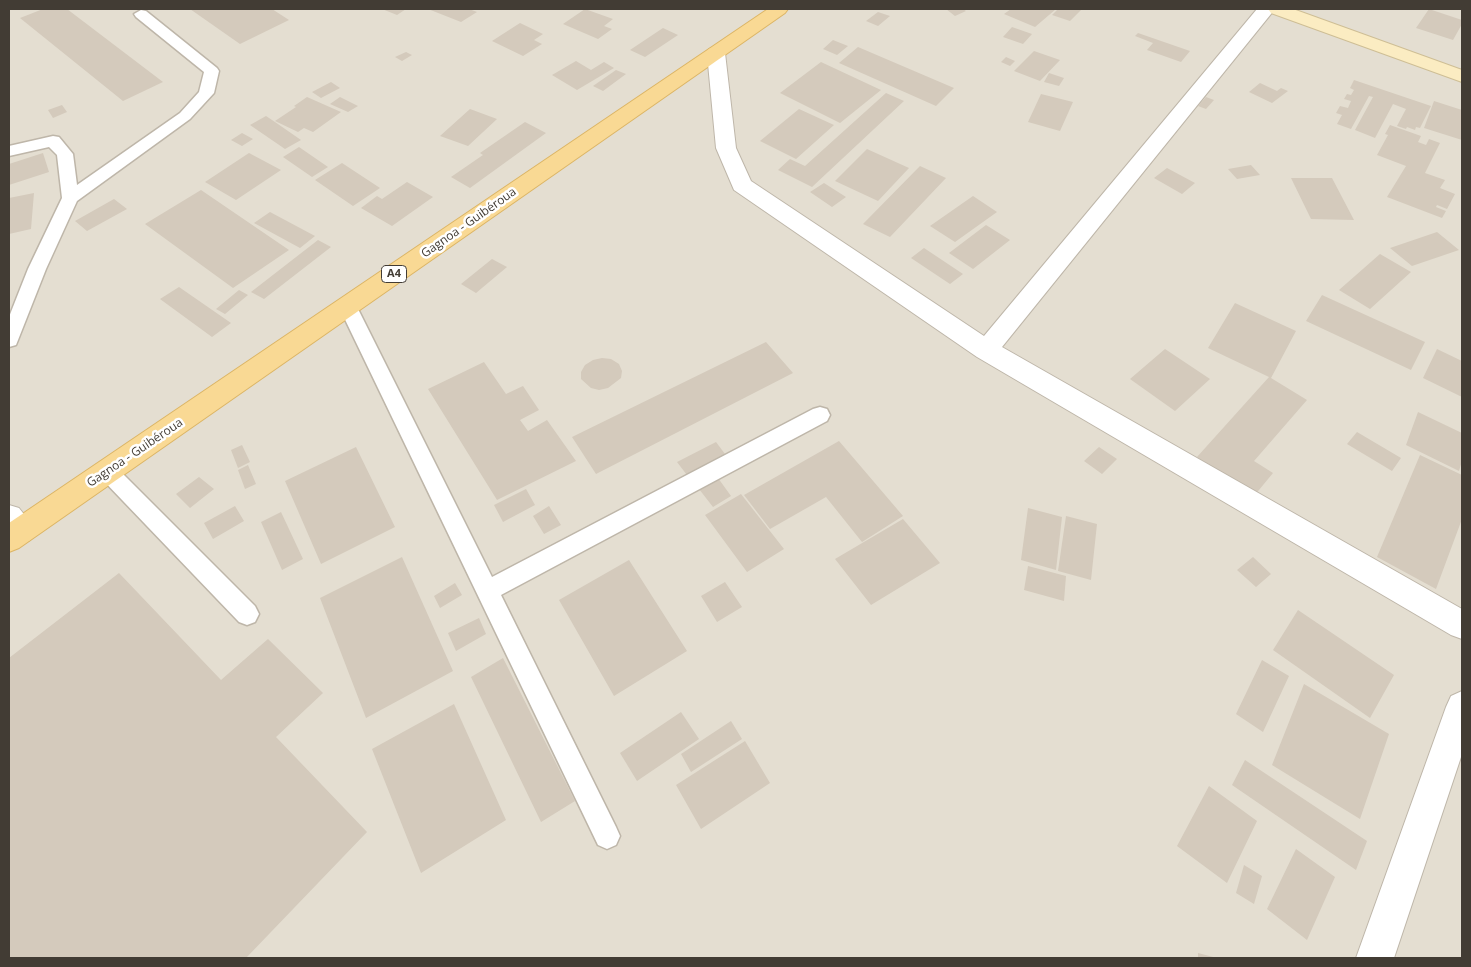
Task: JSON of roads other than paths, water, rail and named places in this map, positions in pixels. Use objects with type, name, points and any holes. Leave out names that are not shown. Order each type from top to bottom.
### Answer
[{"type":"main road","name":"Gagnoa - Guibéroua","points":[[12,529],[107,471],[779,9]]},
{"type":"street","points":[[986,350],[1266,9]]},
{"type":"street","points":[[1277,9],[1462,76]]},
{"type":"street","points":[[716,53],[726,148],[742,185],[986,350],[1462,625]]},
{"type":"street","points":[[1375,958],[1462,707]]},
{"type":"lane","points":[[9,340],[37,269],[70,198],[136,153],[185,116],[206,93],[212,71],[141,14]]},
{"type":"lane","points":[[9,151],[53,141],[65,154],[70,198]]},
{"type":"lane","points":[[348,306],[607,836]]},
{"type":"lane","points":[[487,591],[820,415]]},
{"type":"lane","points":[[107,471],[247,614]]}]
